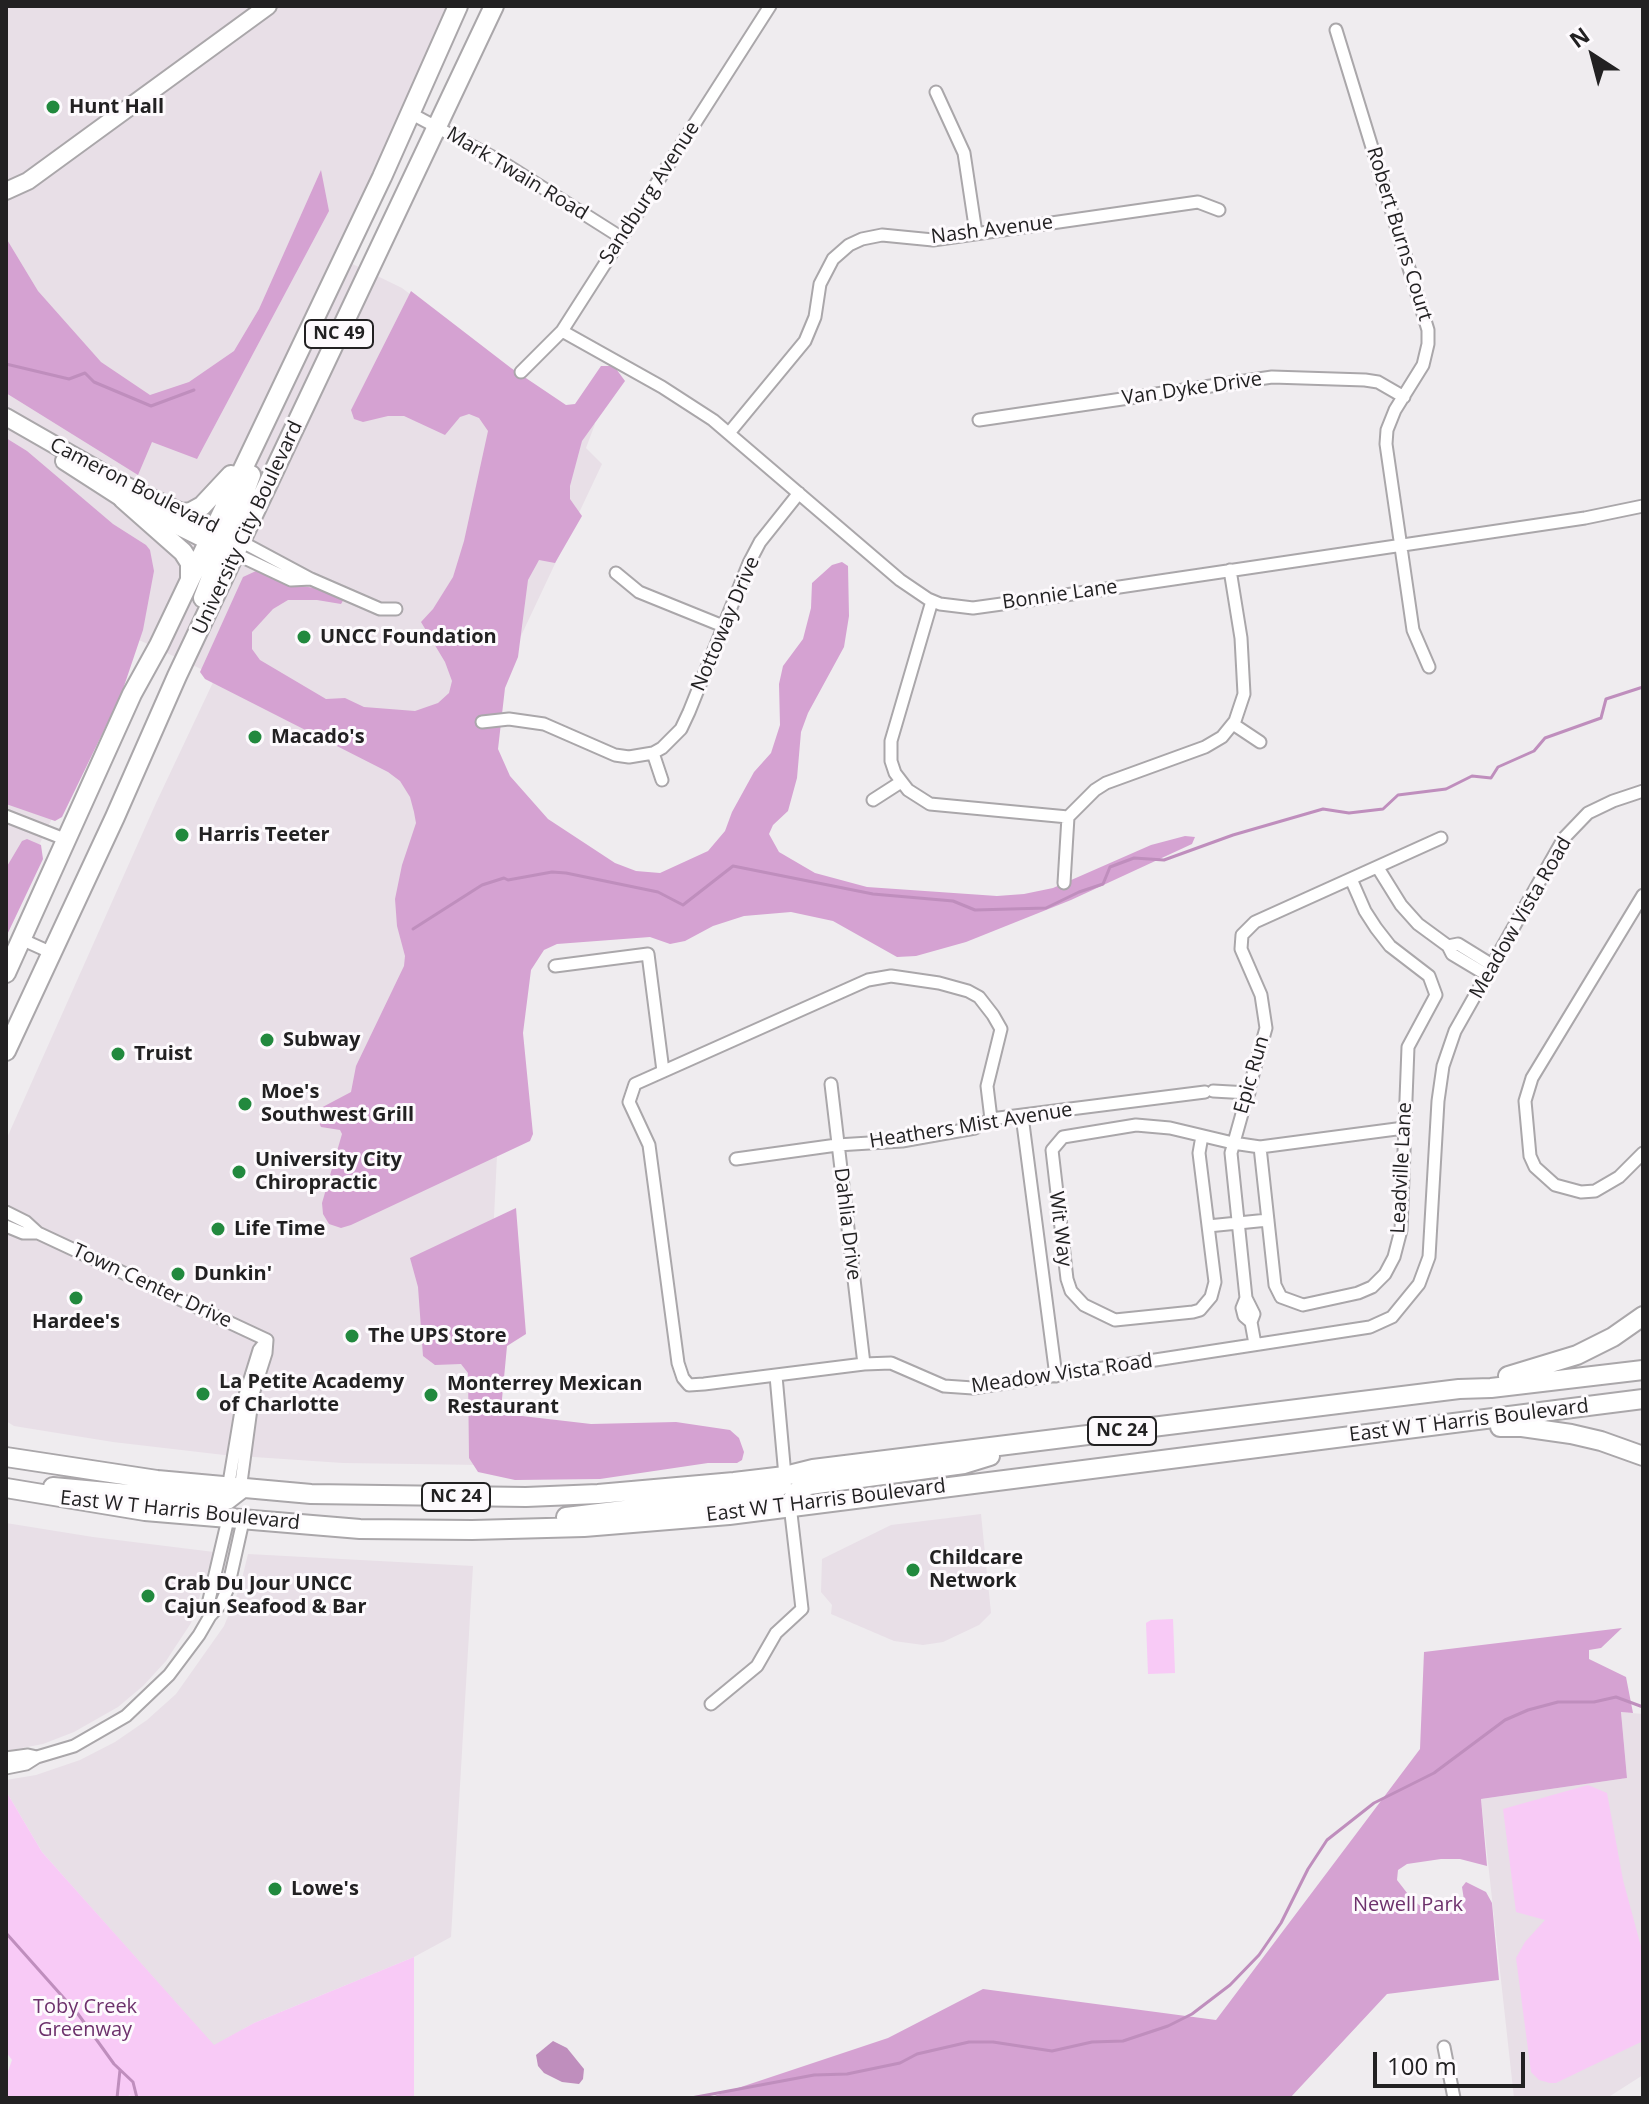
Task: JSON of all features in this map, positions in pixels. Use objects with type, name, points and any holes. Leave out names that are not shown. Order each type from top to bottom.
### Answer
[{"type":"main road","name":"University City Boulevard","points":[[225,541],[257,436],[458,6]]},
{"type":"main road","name":"University City Boulevard","points":[[6,973],[132,694],[190,579],[225,541],[436,127],[494,6]]},
{"type":"main road","points":[[6,1051],[177,676],[183,648],[284,382]]},
{"type":"main road","points":[[183,513],[195,511],[212,498],[257,436]]},
{"type":"main road","points":[[123,499],[186,556],[192,568],[190,579]]},
{"type":"main road","points":[[1459,1389],[1529,1372],[1577,1355],[1613,1337],[1643,1316]]},
{"type":"main road","name":"East W T Harris Boulevard","points":[[6,1457],[234,1489],[402,1497],[598,1494],[785,1476],[813,1469],[1459,1389],[1643,1370]]},
{"type":"main road","name":"East W T Harris Boulevard","points":[[6,1487],[91,1503],[236,1520],[360,1529],[513,1530],[663,1521],[1643,1399]]},
{"type":"main road","points":[[1437,1425],[1543,1429],[1601,1441],[1643,1456]]},
{"type":"main road","points":[[790,1505],[796,1492],[809,1485],[964,1464],[1036,1442]]},
{"type":"main road","points":[[513,1530],[570,1517],[770,1493],[778,1489],[785,1476]]},
{"type":"main road","points":[[6,1487],[66,1487],[216,1502],[227,1500],[234,1489]]},
{"type":"main road","points":[[236,1520],[234,1510],[251,1502],[351,1505],[402,1497]]},
{"type":"street","points":[[6,181],[251,6]]},
{"type":"street","points":[[6,191],[28,181],[268,6]]},
{"type":"street","name":"Sandburg Avenue","points":[[521,372],[562,331],[770,6]]},
{"type":"street","name":"Robert Burns Court","points":[[1336,30],[1428,330],[1425,358],[1389,423],[1386,444],[1413,630],[1429,667]]},
{"type":"street","points":[[936,92],[964,153],[976,233]]},
{"type":"street","name":"Mark Twain Road","points":[[410,113],[502,162],[622,238]]},
{"type":"street","name":"Nash Avenue","points":[[729,433],[805,341],[815,317],[820,284],[826,271],[843,249],[862,239],[882,235],[933,240],[1198,202],[1219,210]]},
{"type":"street","name":"Bonnie Lane","points":[[562,331],[680,397],[729,433],[900,580],[932,601],[973,608],[1585,518],[1643,506]]},
{"type":"street","name":"Van Dyke Drive","points":[[979,420],[1272,377],[1365,380],[1378,382],[1404,397]]},
{"type":"street","name":"Cameron Boulevard","points":[[6,417],[123,484],[183,513],[225,541]]},
{"type":"street","name":"Cameron Boulevard","points":[[39,438],[58,457],[123,499],[225,541]]},
{"type":"street","name":"Nottoway Drive","points":[[653,753],[681,729],[760,542],[799,493]]},
{"type":"street","points":[[225,541],[380,609],[396,609]]},
{"type":"street","points":[[1064,883],[1068,817],[1095,790],[1106,783],[1205,747],[1222,737],[1233,724],[1244,694],[1241,638],[1230,570]]},
{"type":"street","points":[[616,573],[639,592],[723,626]]},
{"type":"street","points":[[932,601],[891,741],[891,761],[901,782],[918,798],[936,805],[1068,817]]},
{"type":"street","points":[[482,722],[527,720],[553,727],[615,755],[629,757],[653,753],[662,780]]},
{"type":"street","points":[[1233,724],[1260,742]]},
{"type":"street","points":[[873,800],[901,782]]},
{"type":"street","name":"Meadow Vista Road","points":[[991,1119],[987,1086],[1001,1029],[985,1003],[968,991],[891,976],[868,980],[635,1084],[629,1102],[649,1145],[678,1366],[689,1385],[891,1363],[922,1379],[958,1388],[1056,1376],[1370,1327],[1392,1317],[1419,1284],[1429,1257],[1443,1066],[1455,1031],[1564,838],[1588,813],[1643,791]]},
{"type":"street","points":[[6,816],[67,840]]},
{"type":"street","name":"Epic Run","points":[[1255,1344],[1251,1322],[1244,1316],[1242,1308],[1246,1298],[1232,1179],[1233,1143],[1266,1028],[1266,1013],[1241,949],[1242,935],[1255,922],[1441,838]]},
{"type":"street","points":[[1378,868],[1401,905],[1418,924],[1448,946],[1458,944],[1462,954],[1489,970]]},
{"type":"street","name":"Leadville Lane","points":[[1260,1147],[1275,1285],[1286,1301],[1303,1305],[1372,1287],[1385,1274],[1394,1257],[1401,1230],[1408,1047],[1434,1002],[1436,990],[1429,976],[1390,946],[1376,928],[1351,879]]},
{"type":"street","points":[[1643,895],[1532,1078],[1525,1101],[1530,1156],[1535,1167],[1555,1185],[1581,1192],[1595,1191],[1619,1177],[1643,1153]]},
{"type":"street","points":[[21,939],[52,953]]},
{"type":"street","points":[[555,966],[648,954],[663,1071]]},
{"type":"street","name":"Dahlia Drive","points":[[831,1084],[864,1364]]},
{"type":"street","name":"Heathers Mist Avenue","points":[[736,1159],[837,1145],[902,1141],[975,1128],[991,1119],[1209,1091],[1249,1093]]},
{"type":"street","points":[[1022,1116],[1056,1376]]},
{"type":"street","name":"Wit Way","points":[[1202,1136],[1199,1153],[1215,1282],[1211,1297],[1200,1310],[1115,1320],[1084,1305],[1071,1291],[1067,1279],[1052,1163],[1052,1150],[1057,1141],[1083,1132],[1136,1125],[1170,1128],[1260,1147],[1404,1128]]},
{"type":"street","name":"Town Center Drive","points":[[6,1212],[26,1222],[38,1233],[267,1340],[234,1489]]},
{"type":"street","points":[[1208,1226],[1268,1220]]},
{"type":"street","name":"Town Center Drive","points":[[6,1226],[23,1233],[38,1233]]},
{"type":"street","points":[[776,1376],[785,1476]]},
{"type":"street","points":[[711,1704],[757,1666],[776,1633],[802,1609],[790,1505]]},
{"type":"street","points":[[6,1768],[26,1764],[37,1757],[87,1740],[138,1707],[180,1662],[210,1616],[209,1600],[236,1520]]},
{"type":"street","points":[[6,1758],[37,1757]]},
{"type":"street","points":[[1444,2047],[1454,2098]]},
{"type":"shaded area","points":[[6,6],[453,6],[334,255],[402,288],[503,365],[595,424],[586,448],[602,464],[487,708],[513,825],[482,1465],[343,1463],[224,1455],[113,1442],[14,1426],[6,1421],[6,1140],[216,676],[139,640],[6,913]]},
{"type":"shaded area","points":[[981,1514],[991,1613],[979,1625],[943,1642],[923,1645],[894,1641],[831,1614],[832,1605],[821,1592],[822,1559],[891,1525]]},
{"type":"shaded area","points":[[6,1523],[214,1552],[191,1623],[166,1661],[143,1686],[118,1707],[74,1732],[43,1744],[6,1751]]},
{"type":"shaded area","points":[[248,1554],[473,1566],[451,1937],[414,1957],[254,2023],[214,2046],[42,1852],[6,1791],[6,1780],[36,1775],[80,1760],[115,1742],[147,1720],[176,1694],[224,1626],[240,1587]]},
{"type":"shaded area","points":[[1621,1712],[1643,1714],[1643,2075],[1607,2098],[1514,2098],[1481,1799],[1627,1778]]},
{"type":"shaded area","points":[[553,2041],[567,2048],[584,2069],[579,2084],[562,2082],[544,2073],[538,2066],[536,2055]]},
{"type":"green space","points":[[321,170],[329,211],[197,459],[152,442],[138,475],[6,393],[6,238],[38,291],[101,362],[150,395],[189,382],[234,351],[259,309]]},
{"type":"green space","points":[[411,291],[511,368],[566,405],[575,404],[601,366],[614,366],[625,381],[582,441],[570,486],[570,499],[582,516],[555,563],[539,560],[528,580],[518,657],[505,688],[498,749],[510,776],[548,819],[615,863],[636,871],[660,873],[708,851],[725,831],[754,772],[771,753],[780,725],[779,684],[783,666],[803,639],[811,608],[812,583],[832,565],[842,562],[848,566],[849,616],[844,647],[801,732],[797,778],[788,811],[773,825],[769,834],[779,852],[815,873],[867,887],[997,896],[1053,888],[1151,845],[1185,836],[1195,837],[1192,844],[1071,900],[966,942],[916,956],[897,957],[833,921],[791,912],[744,916],[713,926],[685,941],[670,944],[650,937],[557,944],[544,950],[531,970],[523,1033],[533,1134],[530,1141],[351,1225],[341,1228],[329,1224],[323,1214],[322,1203],[342,1134],[340,1130],[321,1127],[315,1114],[351,1092],[356,1066],[404,966],[395,899],[416,823],[414,812],[410,797],[400,781],[388,772],[205,679],[200,672],[243,577],[256,571],[293,585],[323,589],[344,599],[341,604],[288,600],[273,609],[252,632],[252,649],[260,660],[326,699],[345,698],[364,707],[415,711],[438,703],[449,693],[452,681],[445,662],[421,622],[453,577],[488,431],[479,418],[469,414],[460,417],[445,435],[404,416],[363,422],[354,419],[351,410]]},
{"type":"green space","points":[[6,438],[27,451],[113,524],[146,545],[154,571],[143,630],[121,695],[62,817],[55,821],[6,804]]},
{"type":"green space","points":[[27,839],[41,845],[43,859],[6,937],[6,868],[22,841]]},
{"type":"green space","points":[[516,1208],[526,1334],[507,1346],[502,1399],[505,1414],[591,1424],[676,1422],[730,1430],[739,1438],[744,1452],[742,1460],[600,1479],[515,1480],[478,1472],[469,1458],[468,1373],[461,1364],[435,1365],[423,1356],[418,1287],[410,1258]]},
{"type":"green space","points":[[1173,1619],[1175,1673],[1148,1674],[1146,1623]]},
{"type":"green space","name":"Newell Park","points":[[1622,1628],[1601,1648],[1589,1650],[1589,1659],[1626,1677],[1633,1713],[1621,1712],[1627,1778],[1481,1799],[1487,1866],[1460,1859],[1441,1859],[1407,1864],[1398,1870],[1397,1880],[1426,1911],[1452,1911],[1460,1907],[1464,1900],[1462,1887],[1466,1882],[1486,1892],[1492,1903],[1499,1980],[1387,1994],[1290,2098],[708,2098],[888,2038],[983,1989],[1216,2020],[1420,1749],[1424,1652]]},
{"type":"green space","points":[[1588,1785],[1607,1793],[1623,1880],[1643,1954],[1643,2041],[1556,2083],[1550,2083],[1539,2080],[1531,2072],[1516,1958],[1525,1942],[1545,1920],[1516,1912],[1503,1809]]},
{"type":"green space","name":"Toby Creek Greenway","points":[[6,1791],[42,1852],[214,2045],[254,2023],[414,1957],[414,2098],[132,2098],[130,2095],[125,2098],[6,2098],[6,2077],[12,2060],[6,2052]]},
{"type":"waterway","points":[[6,364],[69,379],[85,373],[94,382],[151,406],[194,390]]},
{"type":"waterway","points":[[413,929],[482,885],[504,878],[508,880],[552,872],[658,892],[683,905],[733,866],[873,894],[953,901],[975,910],[1046,908],[1103,884],[1110,867],[1134,858],[1164,860],[1233,835],[1323,809],[1349,813],[1383,809],[1398,795],[1446,789],[1472,776],[1491,778],[1498,767],[1534,751],[1545,738],[1601,718],[1606,699],[1643,687]]},
{"type":"waterway","points":[[691,2098],[814,2075],[847,2074],[900,2063],[917,2054],[969,2042],[993,2042],[1052,2051],[1092,2042],[1123,2041],[1168,2026],[1192,2014],[1230,1985],[1259,1955],[1281,1923],[1308,1869],[1327,1840],[1374,1803],[1434,1773],[1505,1720],[1528,1710],[1558,1702],[1594,1702],[1616,1697],[1643,1707]]},
{"type":"waterway","points":[[6,1933],[78,2014],[114,2064],[133,2082],[137,2098]]},
{"type":"waterway","points":[[117,2098],[120,2070]]},
{"type":"place","name":"Hunt Hall","points":[[53,107]]},
{"type":"place","name":"UNCC Foundation","points":[[304,637]]},
{"type":"place","name":"Macado's","points":[[255,737]]},
{"type":"place","name":"Harris Teeter","points":[[182,835]]},
{"type":"place","name":"Subway","points":[[267,1040]]},
{"type":"place","name":"Truist","points":[[118,1054]]},
{"type":"place","name":"Moe's Southwest Grill","points":[[245,1104]]},
{"type":"place","name":"University City Chiropractic","points":[[239,1172]]},
{"type":"place","name":"Life Time","points":[[218,1229]]},
{"type":"place","name":"Dunkin'","points":[[178,1274]]},
{"type":"place","name":"Hardee's","points":[[76,1298]]},
{"type":"place","name":"The UPS Store","points":[[352,1336]]},
{"type":"place","name":"La Petite Academy of Charlotte","points":[[203,1394]]},
{"type":"place","name":"Monterrey Mexican Restaurant","points":[[431,1395]]},
{"type":"place","name":"Childcare Network","points":[[913,1570]]},
{"type":"place","name":"Crab Du Jour UNCC Cajun Seafood & Bar","points":[[148,1596]]},
{"type":"place","name":"Lowe's","points":[[275,1889]]}]
